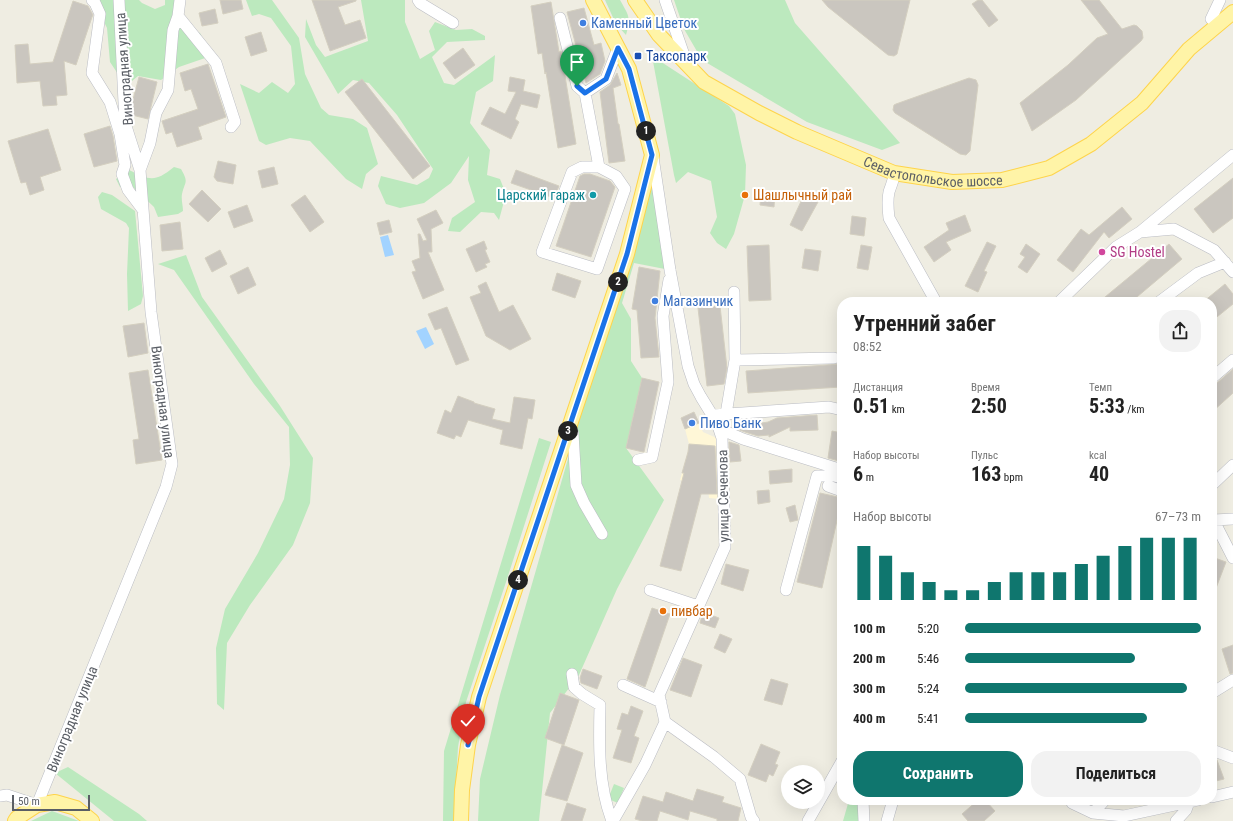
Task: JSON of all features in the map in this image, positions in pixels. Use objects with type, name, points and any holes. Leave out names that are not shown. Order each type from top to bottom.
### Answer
[{"type":"main road","points":[[461,821],[462,790],[468,745],[479,697],[627,254],[652,155],[629,69],[593,0]]},
{"type":"main road","name":"Севастопольское шоссе","points":[[635,0],[659,35],[704,82],[759,113],[797,132],[894,169],[952,182],[1002,180],[1049,168],[1091,144],[1142,102],[1189,48],[1233,1]]},
{"type":"main road","points":[[641,0],[654,19],[684,55],[708,77],[732,92],[894,169]]},
{"type":"main road","name":"Севастопольское шоссе","points":[[1212,24],[1231,14]]},
{"type":"main road","points":[[15,821],[17,818],[37,805],[55,802],[76,808],[92,821]]},
{"type":"street","points":[[92,0],[100,14],[92,73],[110,102],[120,134],[124,165],[122,174],[128,190],[143,210]]},
{"type":"street","name":"Виноградная улица","points":[[37,805],[166,487],[172,464],[151,312],[140,170],[125,123],[119,0]]},
{"type":"street","points":[[140,170],[150,143],[156,113],[168,90],[173,30],[178,16],[180,0]]},
{"type":"street","points":[[418,0],[420,3],[453,23]]},
{"type":"street","points":[[666,0],[684,55]]},
{"type":"street","points":[[1212,24],[1220,0]]},
{"type":"street","points":[[178,16],[216,63],[235,122],[231,127]]},
{"type":"street","points":[[560,18],[577,86],[585,93],[599,167]]},
{"type":"street","points":[[585,93],[606,79],[618,48]]},
{"type":"street","name":"улица Сеченова","points":[[652,155],[670,270],[688,366],[694,384],[701,398],[713,415],[720,429],[725,547],[659,695],[665,722]]},
{"type":"street","points":[[1064,297],[1116,247],[1140,232],[1233,155]]},
{"type":"street","points":[[582,167],[599,167],[616,176],[625,189],[597,269],[542,252],[572,172],[582,167]]},
{"type":"street","points":[[894,169],[894,180],[889,193],[889,218],[933,297]]},
{"type":"street","points":[[1140,232],[1174,229],[1214,250],[1233,272]]},
{"type":"street","points":[[1167,297],[1198,273],[1225,262]]},
{"type":"street","points":[[638,460],[652,457],[668,382],[663,316],[670,270]]},
{"type":"street","points":[[726,414],[735,360],[734,292]]},
{"type":"street","points":[[735,360],[834,358]]},
{"type":"street","points":[[1217,374],[1233,360]]},
{"type":"street","points":[[713,415],[829,407],[837,409]]},
{"type":"street","points":[[569,427],[573,433],[576,485],[584,503],[602,534]]},
{"type":"street","points":[[720,429],[743,439],[837,468]]},
{"type":"street","points":[[1217,480],[1233,465]]},
{"type":"street","points":[[786,590],[816,476],[837,477]]},
{"type":"street","points":[[828,486],[837,489]]},
{"type":"street","points":[[1217,519],[1233,519]]},
{"type":"street","points":[[1217,527],[1233,558]]},
{"type":"street","points":[[650,590],[698,606]]},
{"type":"street","points":[[572,674],[574,687],[582,694],[600,705],[599,740],[603,792],[612,821]]},
{"type":"street","points":[[1217,690],[1233,680]]},
{"type":"street","points":[[623,685],[660,702]]},
{"type":"street","points":[[612,821],[645,765],[665,722],[740,779],[751,817],[754,821]]},
{"type":"street","points":[[1217,752],[1233,758]]},
{"type":"street","points":[[808,821],[837,771]]},
{"type":"street","points":[[1217,796],[1233,792]]},
{"type":"street","points":[[0,796],[7,795],[37,805]]},
{"type":"street","points":[[863,805],[864,821]]},
{"type":"street","points":[[887,821],[892,805]]},
{"type":"street","points":[[1076,805],[1093,813],[1124,816],[1175,805]]},
{"type":"street","points":[[1093,813],[1100,805]]},
{"type":"street","points":[[1176,821],[1190,805]]},
{"type":"shaded area","points":[[699,423],[703,432],[719,439],[720,499],[709,498],[708,488],[680,480],[689,444],[685,429]]},
{"type":"green space","points":[[96,0],[139,0],[155,9],[165,5],[165,0],[180,0],[184,27],[200,33],[211,56],[179,67],[161,80],[138,76],[126,86],[110,62],[107,28],[95,3]]},
{"type":"green space","points":[[246,0],[272,0],[299,38],[305,74],[321,108],[329,115],[353,119],[367,128],[378,164],[366,174],[362,189],[346,179],[310,141],[290,138],[266,145],[259,141],[240,84],[259,93],[272,82],[288,93],[295,84],[291,46],[271,18],[259,14],[252,16]]},
{"type":"green space","points":[[361,0],[405,0],[405,22],[420,59],[435,50],[429,31],[435,22],[456,30],[472,29],[485,36],[485,40],[447,42],[432,57],[444,83],[454,85],[495,55],[493,81],[476,92],[470,123],[490,150],[487,175],[500,179],[506,194],[499,220],[494,213],[481,212],[460,232],[448,231],[452,218],[475,202],[468,180],[469,156],[451,183],[424,203],[400,208],[386,204],[378,186],[381,176],[417,185],[429,178],[433,169],[397,115],[369,83],[353,80],[338,94],[305,37],[306,19],[316,45],[325,57],[368,41]]},
{"type":"green space","points":[[605,0],[620,0],[629,20],[626,35],[616,24]]},
{"type":"green space","points":[[674,0],[785,0],[795,23],[900,143],[882,150],[807,122],[702,60],[684,29]]},
{"type":"green space","points":[[652,56],[729,106],[735,114],[746,165],[745,195],[734,234],[726,249],[717,243],[710,233],[717,217],[711,181],[688,172],[676,183]]},
{"type":"green space","points":[[652,155],[670,270],[634,263],[622,303],[631,319],[631,361],[642,378],[626,448],[664,500],[617,589],[579,675],[550,713],[539,821],[478,821],[480,779],[500,695],[627,254]]},
{"type":"green space","points":[[174,167],[181,169],[186,180],[182,196],[183,211],[178,214],[158,217],[154,207],[132,186],[120,187],[116,179],[129,170],[147,178],[157,178]]},
{"type":"green space","points":[[102,192],[112,195],[135,211],[143,296],[141,304],[128,311],[127,274],[129,228],[126,223],[101,209],[98,197]]},
{"type":"green space","points":[[186,255],[202,297],[280,406],[313,458],[310,503],[293,545],[250,605],[227,643],[224,710],[217,704],[216,648],[225,609],[258,553],[284,499],[290,465],[289,427],[254,384],[174,270],[158,264]]},
{"type":"green space","points":[[539,438],[551,442],[466,702],[458,747],[454,821],[443,821],[444,751]]},
{"type":"green space","points":[[68,767],[139,814],[147,821],[114,821],[55,773]]},
{"type":"green space","points":[[614,784],[624,788],[618,803],[608,799]]},
{"type":"green space","points":[[848,805],[860,805],[859,821],[843,821]]},
{"type":"green space","points":[[52,811],[79,821],[31,821]]},
{"type":"water","points":[[388,235],[394,255],[385,257],[380,237]]},
{"type":"water","points":[[426,327],[434,344],[425,349],[416,331]]},
{"type":"building","points":[[220,0],[241,0],[243,9],[223,14]]},
{"type":"building","points":[[312,0],[356,0],[338,7],[345,25],[360,20],[366,38],[330,51]]},
{"type":"building","points":[[822,0],[910,0],[897,54],[894,56],[888,55],[828,7]]},
{"type":"building","points":[[978,0],[982,0],[998,20],[989,27],[972,4]]},
{"type":"building","points":[[1081,0],[1099,0],[1122,29],[1134,25],[1137,26],[1142,31],[1143,38],[1076,100],[1032,131],[1020,103],[1068,65],[1097,38],[1108,34]]},
{"type":"building","points":[[73,1],[88,6],[93,15],[76,65],[64,61],[67,95],[56,96],[57,105],[43,106],[40,81],[17,83],[15,45],[28,44],[30,64],[53,62]]},
{"type":"building","points":[[551,2],[559,52],[561,51],[576,144],[558,148],[546,72],[545,74],[542,53],[538,54],[531,6]]},
{"type":"building","points":[[584,8],[594,45],[601,43],[605,61],[600,74],[586,83],[567,12]]},
{"type":"building","points":[[215,9],[218,23],[202,26],[199,13]]},
{"type":"building","points":[[261,32],[267,51],[251,56],[245,37]]},
{"type":"building","points":[[463,48],[475,65],[455,79],[443,63]]},
{"type":"building","points":[[208,64],[226,117],[198,127],[202,139],[177,147],[172,132],[166,134],[162,121],[198,109],[191,89],[185,91],[180,73]]},
{"type":"building","points":[[617,73],[621,85],[613,88],[625,161],[609,163],[600,92],[610,85]]},
{"type":"building","points":[[139,77],[157,82],[148,119],[132,115],[131,107]]},
{"type":"building","points":[[510,77],[525,80],[523,91],[540,95],[537,108],[521,104],[515,119],[519,122],[511,139],[481,124],[490,107],[505,114],[516,92],[508,91]]},
{"type":"building","points":[[969,78],[976,80],[978,85],[970,151],[966,155],[960,154],[895,113],[893,110],[894,105],[896,104]]},
{"type":"building","points":[[362,79],[430,166],[413,179],[345,92]]},
{"type":"building","points":[[110,126],[117,161],[94,167],[84,134]]},
{"type":"building","points":[[48,129],[61,170],[40,177],[44,190],[30,195],[26,182],[21,183],[8,141]]},
{"type":"building","points":[[218,161],[236,165],[233,184],[217,181],[214,177]]},
{"type":"building","points":[[274,167],[278,184],[262,188],[258,171]]},
{"type":"building","points":[[516,170],[559,186],[554,198],[511,183]]},
{"type":"building","points":[[590,174],[610,181],[615,187],[591,257],[556,246],[580,176]]},
{"type":"building","points":[[1233,178],[1233,218],[1213,233],[1194,209]]},
{"type":"building","points":[[202,190],[221,209],[208,222],[189,204]]},
{"type":"building","points":[[761,191],[775,193],[774,207],[760,205]]},
{"type":"building","points":[[305,195],[324,222],[310,232],[291,205]]},
{"type":"building","points":[[804,195],[818,202],[802,231],[790,225]]},
{"type":"building","points":[[247,205],[253,221],[234,228],[228,212]]},
{"type":"building","points":[[1122,207],[1132,219],[1109,238],[1104,232],[1073,272],[1057,260],[1081,229],[1089,235]]},
{"type":"building","points":[[436,210],[443,223],[431,229],[432,252],[428,252],[444,290],[423,299],[412,272],[416,271],[412,261],[420,258],[418,234],[420,234],[423,241],[427,240],[417,219]]},
{"type":"building","points":[[965,215],[971,231],[946,242],[951,250],[934,262],[924,247],[949,230],[946,223]]},
{"type":"building","points":[[852,216],[866,218],[864,236],[850,234]]},
{"type":"building","points":[[389,220],[392,232],[380,235],[377,223]]},
{"type":"building","points":[[180,222],[183,249],[162,251],[160,225]]},
{"type":"building","points":[[484,241],[487,249],[485,250],[490,262],[485,264],[487,267],[476,272],[466,249]]},
{"type":"building","points":[[987,242],[996,246],[984,271],[987,272],[978,292],[965,286]]},
{"type":"building","points":[[1026,244],[1040,254],[1027,273],[1018,267],[1025,257],[1020,254]]},
{"type":"building","points":[[1169,244],[1182,259],[1137,297],[1105,297]]},
{"type":"building","points":[[769,245],[771,300],[749,301],[747,246]]},
{"type":"building","points":[[861,245],[872,247],[868,270],[857,268]]},
{"type":"building","points":[[805,249],[821,251],[818,271],[802,268]]},
{"type":"building","points":[[220,250],[227,264],[212,272],[205,258]]},
{"type":"building","points":[[248,267],[256,285],[238,294],[230,276]]},
{"type":"building","points":[[639,267],[660,271],[655,318],[659,357],[641,358],[637,310],[632,309]]},
{"type":"building","points":[[557,273],[581,281],[575,298],[552,290]]},
{"type":"building","points":[[486,282],[499,312],[513,305],[531,339],[510,350],[486,336],[470,297],[481,293],[478,286]]},
{"type":"building","points":[[1225,284],[1233,294],[1233,304],[1217,317],[1217,297],[1209,297]]},
{"type":"building","points":[[720,306],[727,368],[724,384],[707,386],[698,308]]},
{"type":"building","points":[[447,307],[469,360],[456,365],[441,328],[435,330],[428,314]]},
{"type":"building","points":[[144,323],[148,353],[128,357],[123,326]]},
{"type":"building","points":[[837,364],[837,387],[748,393],[746,371]]},
{"type":"building","points":[[1233,369],[1233,393],[1217,407],[1217,383]]},
{"type":"building","points":[[148,370],[162,460],[136,464],[133,440],[139,439],[129,373]]},
{"type":"building","points":[[642,378],[659,382],[644,452],[626,448]]},
{"type":"building","points":[[458,396],[474,403],[495,409],[492,419],[510,423],[514,397],[535,400],[532,419],[528,418],[522,449],[500,444],[503,430],[468,420],[461,437],[456,435],[454,439],[437,433],[445,410],[451,413]]},
{"type":"building","points":[[694,412],[699,423],[685,429],[681,418]]},
{"type":"building","points":[[817,415],[818,430],[790,431],[790,427],[769,437],[769,435],[758,436],[737,429],[736,427],[768,422],[777,418]]},
{"type":"building","points":[[832,431],[837,432],[837,460],[828,458]]},
{"type":"building","points":[[729,442],[739,445],[741,461],[730,462]]},
{"type":"building","points":[[689,444],[715,446],[717,494],[701,494],[681,571],[660,566],[684,473],[682,473]]},
{"type":"building","points":[[792,469],[792,482],[770,484],[769,471]]},
{"type":"building","points":[[769,490],[770,502],[758,504],[757,491]]},
{"type":"building","points":[[820,493],[837,497],[837,520],[822,588],[797,582]]},
{"type":"building","points":[[795,505],[798,520],[790,522],[786,508]]},
{"type":"building","points":[[1217,559],[1226,562],[1217,586]]},
{"type":"building","points":[[726,564],[749,570],[743,591],[721,584]]},
{"type":"building","points":[[652,608],[670,614],[645,687],[627,679]]},
{"type":"building","points":[[703,612],[719,618],[715,628],[700,623]]},
{"type":"building","points":[[720,634],[732,639],[725,653],[714,648]]},
{"type":"building","points":[[1233,645],[1233,673],[1230,674],[1222,649]]},
{"type":"building","points":[[683,658],[702,665],[691,697],[670,690]]},
{"type":"building","points":[[583,669],[602,676],[597,689],[581,683],[580,678]]},
{"type":"building","points":[[771,679],[788,684],[782,705],[764,700]]},
{"type":"building","points":[[560,693],[579,700],[564,745],[545,738]]},
{"type":"building","points":[[631,706],[643,711],[634,736],[639,738],[631,763],[613,758],[622,730],[617,729],[622,713],[628,715]]},
{"type":"building","points":[[761,744],[780,752],[775,764],[778,765],[773,776],[769,774],[766,782],[748,775]]},
{"type":"building","points":[[562,745],[583,753],[567,801],[545,795]]},
{"type":"building","points":[[1217,760],[1224,779],[1217,781]]},
{"type":"building","points":[[697,789],[724,797],[722,802],[741,808],[738,821],[717,821],[717,819],[690,811],[688,820],[660,811],[657,821],[642,821],[635,819],[643,796],[663,802],[666,792],[693,801]]},
{"type":"building","points":[[567,803],[586,809],[582,821],[561,821]]},
{"type":"building","points":[[972,805],[990,805],[995,811],[984,821],[968,821],[962,814]]},
{"type":"place","name":"Каменный Цветок","points":[[583,23]]},
{"type":"place","name":"Таксопарк","points":[[638,56]]},
{"type":"place","name":"Царский гараж","points":[[593,195]]},
{"type":"place","name":"Шашлычный рай","points":[[745,195]]},
{"type":"place","name":"SG Hostel","points":[[1102,252]]},
{"type":"place","name":"Магазинчик","points":[[655,301]]},
{"type":"place","name":"Пиво Банк","points":[[692,423]]},
{"type":"place","name":"пивбар","points":[[663,611]]},
{"type":"route","points":[[468,745],[479,697],[627,254],[652,155],[629,69],[618,48],[606,79],[585,93],[577,86]]}]
